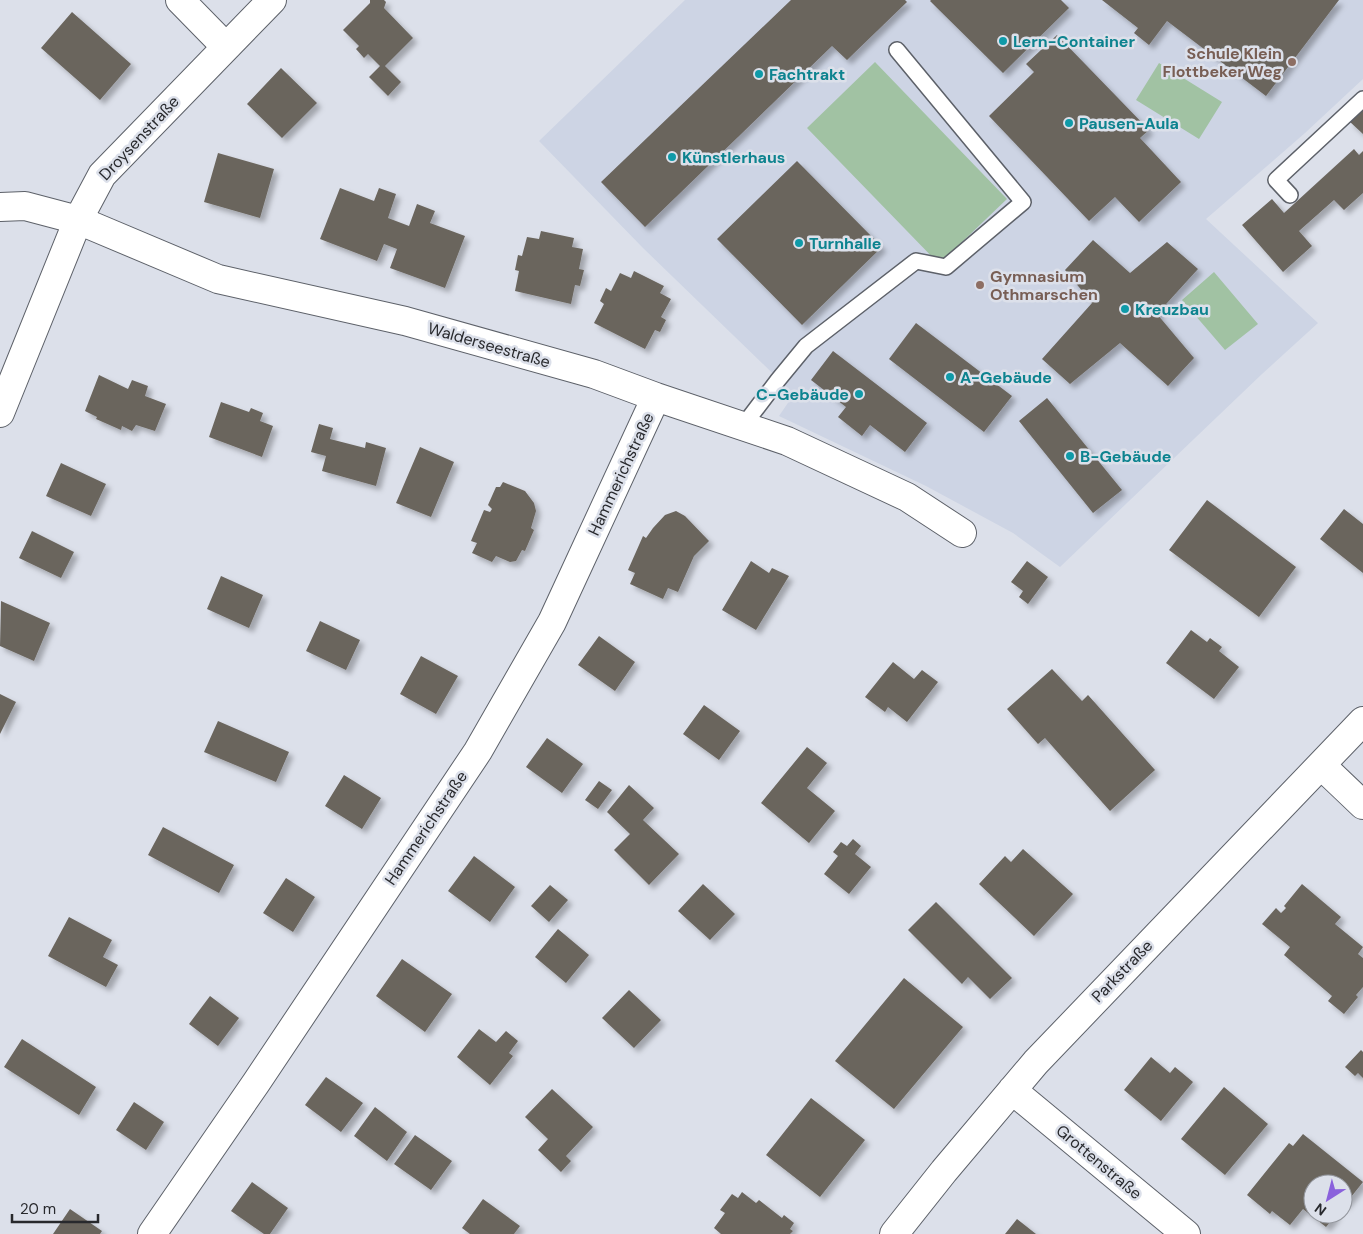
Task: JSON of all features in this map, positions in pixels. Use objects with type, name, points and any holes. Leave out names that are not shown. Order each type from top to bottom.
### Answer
[{"type":"street","points":[[180,0],[226,47]]},
{"type":"street","name":"Droysenstraße","points":[[0,413],[78,220],[102,175],[272,0]]},
{"type":"street","name":"Walderseestraße","points":[[0,207],[25,206],[78,220],[218,278],[405,321],[594,374],[787,441],[907,497],[962,533]]},
{"type":"street","name":"Hammerichstraße","points":[[152,1234],[256,1083],[478,751],[552,622],[656,397]]},
{"type":"street","name":"Parkstraße","points":[[894,1234],[1012,1090],[1092,1003],[1363,721]]},
{"type":"street","points":[[1322,765],[1363,805]]},
{"type":"street","name":"Grottenstraße","points":[[1012,1090],[1186,1234]]},
{"type":"lane","points":[[743,426],[806,346],[916,261],[946,267],[1023,202],[897,50]]},
{"type":"lane","points":[[1290,195],[1276,180],[1363,99]]},
{"type":"shaded area","name":"Gymnasium Othmarschen","points":[[685,0],[1363,0],[1363,79],[1305,133],[1206,219],[1318,323],[1060,567],[1013,533],[926,486],[779,416],[794,394],[643,248],[539,141]]},
{"type":"green space","points":[[875,62],[1007,199],[939,264],[807,128]]},
{"type":"green space","points":[[1159,63],[1222,102],[1199,139],[1136,100]]},
{"type":"green space","points":[[1214,272],[1258,324],[1225,350],[1182,300]]},
{"type":"building","points":[[370,0],[384,0],[386,2],[384,8],[413,38],[385,66],[401,82],[388,96],[369,77],[380,66],[368,54],[364,58],[356,49],[359,46],[343,30],[370,3]]},
{"type":"building","points":[[791,0],[905,0],[907,2],[847,60],[832,46],[645,227],[601,182]]},
{"type":"building","name":"Lern-Container","points":[[931,0],[1061,0],[1069,8],[1003,73]]},
{"type":"building","name":"Schule Klein Flottbeker Weg","points":[[1102,0],[1339,0],[1266,96],[1167,21],[1149,45],[1134,33],[1138,28]]},
{"type":"building","points":[[72,12],[131,64],[100,100],[41,48]]},
{"type":"building","name":"Pausen-Aula","points":[[1057,35],[1149,130],[1140,138],[1181,182],[1139,222],[1115,197],[1089,221],[989,116],[1034,72],[1026,64]]},
{"type":"building","points":[[281,68],[317,103],[282,138],[247,104]]},
{"type":"building","points":[[1363,106],[1363,134],[1349,121]]},
{"type":"building","points":[[1354,149],[1359,155],[1363,151],[1363,193],[1344,210],[1334,200],[1299,231],[1312,246],[1283,272],[1242,225],[1272,199],[1284,213]]},
{"type":"building","points":[[218,153],[274,169],[260,218],[204,202]]},
{"type":"building","name":"Turnhalle","points":[[797,161],[882,247],[802,325],[717,239]]},
{"type":"building","points":[[340,188],[374,201],[379,188],[396,194],[388,218],[409,226],[417,204],[435,211],[430,223],[465,236],[445,288],[390,268],[397,249],[384,244],[377,261],[320,239]]},
{"type":"building","points":[[541,231],[574,238],[572,247],[583,249],[579,269],[584,270],[580,286],[575,285],[571,304],[515,291],[519,271],[515,270],[518,255],[522,256],[527,237],[539,239]]},
{"type":"building","name":"Kreuzbau","points":[[1093,240],[1130,273],[1167,242],[1198,269],[1157,314],[1194,358],[1168,386],[1120,343],[1070,384],[1042,359],[1092,303],[1065,270]]},
{"type":"building","points":[[634,271],[664,286],[660,293],[671,299],[661,317],[666,320],[660,332],[655,330],[645,349],[594,323],[604,304],[600,301],[606,288],[611,291],[620,273],[631,278]]},
{"type":"building","name":"A-Gebäude","points":[[916,323],[1012,396],[984,432],[889,359]]},
{"type":"building","name":"C-Gebäude","points":[[833,351],[927,423],[905,452],[870,425],[862,436],[838,417],[846,407],[811,380]]},
{"type":"building","points":[[99,375],[128,389],[132,380],[148,386],[145,396],[166,404],[155,431],[136,425],[132,431],[122,426],[121,430],[96,419],[97,417],[85,411]]},
{"type":"building","name":"B-Gebäude","points":[[1047,398],[1122,490],[1093,513],[1019,421]]},
{"type":"building","points":[[221,402],[249,412],[251,408],[263,413],[260,421],[273,426],[262,457],[209,437]]},
{"type":"building","points":[[319,424],[333,428],[330,439],[365,448],[366,442],[386,448],[376,486],[322,471],[326,456],[311,452]]},
{"type":"building","points":[[420,447],[454,462],[431,517],[396,503]]},
{"type":"building","points":[[61,463],[106,484],[91,516],[46,496]]},
{"type":"building","points":[[503,482],[525,491],[534,503],[536,511],[531,528],[534,530],[525,551],[522,550],[516,561],[510,562],[496,556],[492,562],[472,553],[477,543],[471,541],[484,510],[490,512],[492,509],[488,505],[496,487],[500,487]]},
{"type":"building","points":[[1207,500],[1296,567],[1259,617],[1169,550]]},
{"type":"building","points":[[1344,509],[1363,524],[1363,573],[1320,539]]},
{"type":"building","points":[[676,511],[685,516],[709,541],[694,556],[678,592],[668,588],[663,599],[630,584],[635,573],[628,570],[643,536],[646,538],[665,515]]},
{"type":"building","points":[[32,531],[74,552],[61,578],[19,558]]},
{"type":"building","points":[[751,561],[769,573],[772,568],[789,576],[756,630],[722,610]]},
{"type":"building","points":[[1027,561],[1048,577],[1028,604],[1019,597],[1023,591],[1011,582]]},
{"type":"building","points":[[221,576],[263,595],[249,628],[207,609]]},
{"type":"building","points":[[1,601],[50,623],[34,661],[0,646]]},
{"type":"building","points":[[320,621],[360,640],[346,670],[306,651]]},
{"type":"building","points":[[1191,630],[1207,642],[1210,638],[1222,647],[1219,651],[1239,667],[1214,699],[1166,663]]},
{"type":"building","points":[[599,636],[635,662],[615,691],[578,665]]},
{"type":"building","points":[[421,656],[458,676],[436,714],[400,694]]},
{"type":"building","points":[[893,662],[914,679],[922,670],[938,682],[907,722],[888,707],[885,712],[865,697]]},
{"type":"building","points":[[1052,669],[1082,701],[1088,695],[1155,770],[1110,811],[1045,738],[1038,744],[1007,709]]},
{"type":"building","points":[[0,694],[16,702],[0,734]]},
{"type":"building","points":[[704,705],[740,731],[719,760],[683,734]]},
{"type":"building","points":[[218,721],[289,752],[276,782],[204,752]]},
{"type":"building","points":[[547,738],[583,764],[562,793],[526,767]]},
{"type":"building","points":[[807,747],[827,763],[807,788],[835,811],[809,843],[761,803]]},
{"type":"building","points":[[344,775],[381,798],[362,829],[325,806]]},
{"type":"building","points":[[599,781],[612,790],[598,809],[585,800]]},
{"type":"building","points":[[629,785],[654,808],[643,820],[679,854],[649,885],[614,850],[630,834],[607,812]]},
{"type":"building","points":[[163,827],[234,865],[219,893],[148,855]]},
{"type":"building","points":[[853,839],[861,846],[855,854],[871,867],[849,894],[824,874],[838,856],[833,852],[841,842],[847,846]]},
{"type":"building","points":[[1023,849],[1073,894],[1034,936],[979,884],[1005,856],[1011,862]]},
{"type":"building","points":[[474,856],[515,887],[490,922],[448,891]]},
{"type":"building","points":[[286,878],[315,897],[293,932],[263,913]]},
{"type":"building","points":[[703,884],[735,914],[710,940],[678,911]]},
{"type":"building","points":[[1302,884],[1341,917],[1335,924],[1363,947],[1358,954],[1363,958],[1363,987],[1356,995],[1358,997],[1344,1014],[1328,1001],[1332,996],[1284,955],[1290,947],[1262,924],[1276,908],[1281,913],[1286,908],[1284,906]]},
{"type":"building","points":[[550,885],[568,900],[549,922],[531,906]]},
{"type":"building","points":[[936,902],[1012,978],[990,999],[968,977],[962,984],[908,930]]},
{"type":"building","points":[[69,917],[112,940],[103,957],[118,965],[106,987],[48,956]]},
{"type":"building","points":[[558,929],[589,955],[566,983],[535,957]]},
{"type":"building","points":[[402,959],[452,994],[425,1032],[376,996]]},
{"type":"building","points":[[904,978],[963,1027],[894,1109],[835,1061]]},
{"type":"building","points":[[629,990],[661,1020],[634,1048],[602,1018]]},
{"type":"building","points":[[210,996],[239,1018],[218,1046],[189,1024]]},
{"type":"building","points":[[479,1029],[496,1042],[506,1031],[518,1041],[509,1053],[513,1056],[490,1085],[457,1057]]},
{"type":"building","points":[[22,1039],[96,1087],[79,1115],[4,1067]]},
{"type":"building","points":[[1361,1050],[1363,1052],[1363,1078],[1358,1073],[1355,1076],[1345,1067]]},
{"type":"building","points":[[1151,1057],[1170,1073],[1175,1067],[1193,1082],[1161,1121],[1124,1090]]},
{"type":"building","points":[[326,1077],[363,1103],[341,1132],[305,1105]]},
{"type":"building","points":[[1224,1087],[1268,1124],[1225,1175],[1181,1139]]},
{"type":"building","points":[[552,1089],[593,1127],[566,1156],[571,1161],[561,1172],[538,1150],[548,1139],[525,1117]]},
{"type":"building","points":[[811,1098],[865,1140],[820,1197],[766,1155]]},
{"type":"building","points":[[134,1102],[164,1122],[146,1150],[116,1130]]},
{"type":"building","points":[[375,1107],[407,1132],[387,1161],[354,1136]]},
{"type":"building","points":[[1303,1134],[1353,1174],[1303,1174],[1303,1209],[1290,1225],[1272,1211],[1270,1214],[1247,1195],[1289,1143],[1293,1146]]},
{"type":"building","points":[[415,1135],[452,1161],[431,1190],[394,1164]]},
{"type":"building","points":[[1353,1174],[1363,1182],[1353,1194]]},
{"type":"building","points":[[252,1182],[288,1208],[270,1234],[264,1234],[231,1211]]},
{"type":"building","points":[[742,1192],[756,1203],[759,1200],[782,1218],[784,1215],[794,1223],[790,1229],[793,1231],[790,1234],[721,1234],[714,1228],[725,1213],[720,1210],[732,1194],[738,1198]]},
{"type":"building","points":[[483,1199],[520,1226],[514,1234],[470,1234],[462,1228]]},
{"type":"building","points":[[70,1209],[102,1231],[100,1234],[53,1234]]},
{"type":"building","points":[[1017,1219],[1036,1234],[1005,1234]]},
{"type":"place","name":"Lern-Container","points":[[1003,41]]},
{"type":"place","name":"Schule Klein Flottbeker Weg","points":[[1292,62]]},
{"type":"place","name":"Fachtrakt","points":[[759,74]]},
{"type":"place","name":"Pausen-Aula","points":[[1069,123]]},
{"type":"place","name":"Künstlerhaus","points":[[672,157]]},
{"type":"place","name":"Turnhalle","points":[[799,243]]},
{"type":"place","name":"Gymnasium Othmarschen","points":[[980,285]]},
{"type":"place","name":"Kreuzbau","points":[[1125,309]]},
{"type":"place","name":"A-Gebäude","points":[[950,377]]},
{"type":"place","name":"C-Gebäude","points":[[859,394]]},
{"type":"place","name":"B-Gebäude","points":[[1070,456]]}]
